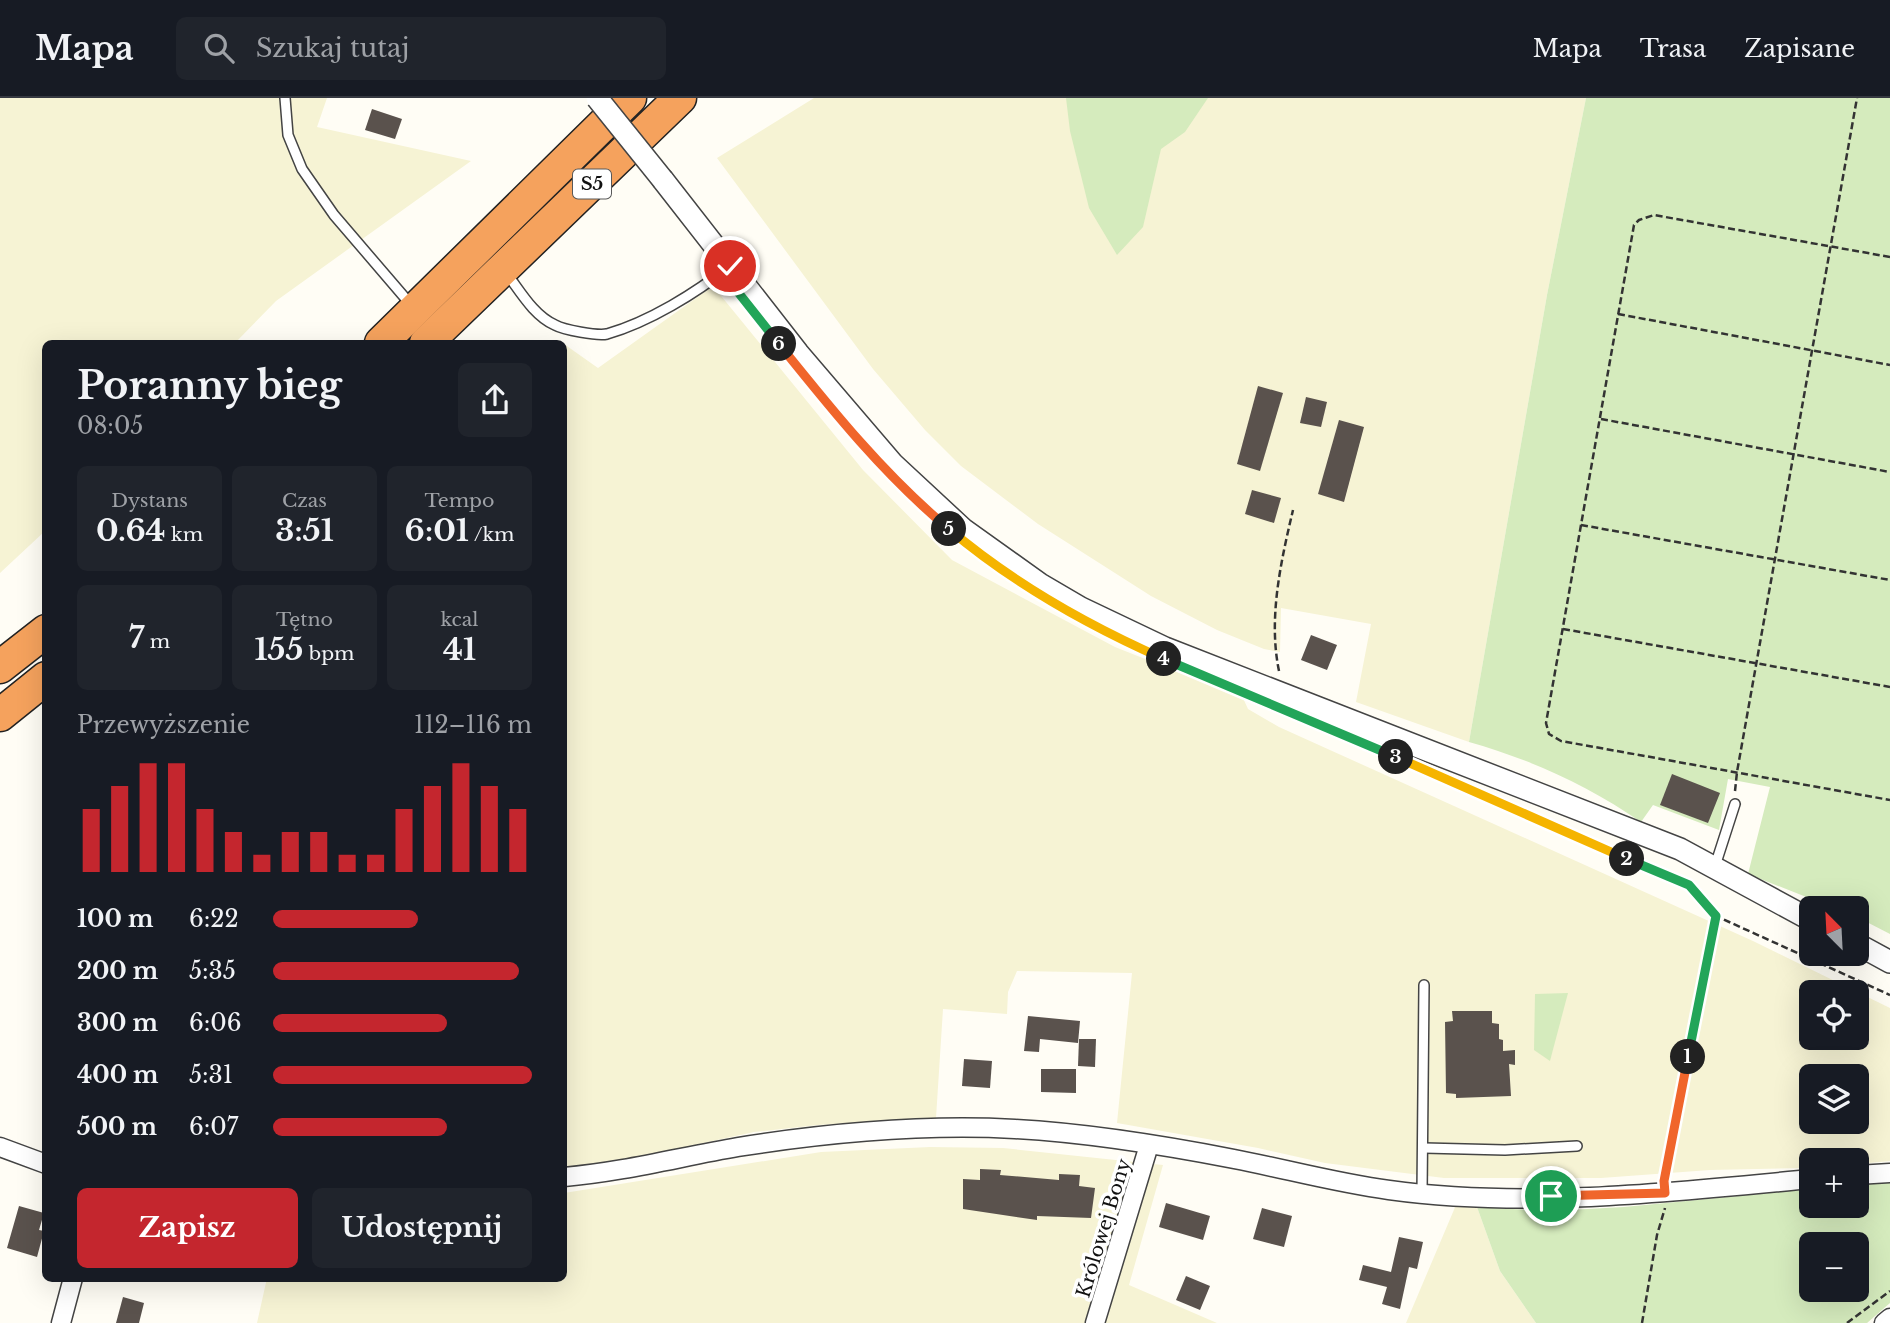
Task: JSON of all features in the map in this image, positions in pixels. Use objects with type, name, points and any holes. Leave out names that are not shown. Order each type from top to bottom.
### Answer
[{"type":"highway","name":"S5","points":[[384,340],[630,98]]},
{"type":"highway","name":"S5","points":[[429,340],[680,98]]},
{"type":"highway","points":[[0,667],[42,634]]},
{"type":"highway","points":[[0,715],[42,681]]},
{"type":"street","points":[[597,98],[862,430],[903,473],[964,529],[1013,566],[1081,608],[1165,648],[1679,849],[1799,914]]},
{"type":"street","points":[[1869,951],[1890,962]]},
{"type":"street","points":[[567,1177],[640,1167],[795,1139],[860,1132],[1012,1128],[1236,1159],[1342,1183],[1422,1194],[1499,1197],[1665,1193],[1799,1180]]},
{"type":"street","name":"Królowej Bony","points":[[1095,1323],[1149,1145]]},
{"type":"street","points":[[0,1147],[42,1163]]},
{"type":"street","points":[[1869,1174],[1890,1172]]},
{"type":"street","points":[[61,1323],[72,1282]]},
{"type":"street","points":[[1884,1323],[1890,1318]]},
{"type":"lane","points":[[285,98],[288,135],[302,169],[334,215],[416,310]]},
{"type":"lane","points":[[504,270],[536,311],[555,326],[605,334],[649,316],[730,266]]},
{"type":"lane","points":[[1714,868],[1735,804]]},
{"type":"lane","points":[[1422,1194],[1424,985]]},
{"type":"lane","points":[[1424,1148],[1505,1150],[1577,1146]]},
{"type":"path","points":[[1735,804],[1737,772],[1857,98]]},
{"type":"path","points":[[1890,257],[1664,216],[1646,216],[1634,225],[1546,719],[1546,728],[1554,739],[1890,800]]},
{"type":"path","points":[[1618,314],[1890,365]]},
{"type":"path","points":[[1600,419],[1890,472]]},
{"type":"path","points":[[1289,697],[1278,669],[1275,641],[1276,595],[1293,510]]},
{"type":"path","points":[[1581,525],[1890,580]]},
{"type":"path","points":[[1563,629],[1890,687]]},
{"type":"path","points":[[1438,776],[1538,822],[1689,885],[1716,916],[1890,995]]},
{"type":"path","points":[[1642,1323],[1657,1235],[1665,1208],[1664,1181],[1716,916]]},
{"type":"path","points":[[1847,1323],[1890,1291]]},
{"type":"shaded area","points":[[0,98],[327,98],[317,127],[471,161],[276,301],[238,340],[42,340],[42,534],[0,573]]},
{"type":"shaded area","points":[[814,98],[1586,98],[1547,295],[1469,742],[1356,702],[1371,624],[1281,608],[1280,652],[1264,649],[1217,630],[1151,596],[1038,524],[961,466],[925,430],[873,369],[717,158]]},
{"type":"shaded area","points":[[713,286],[863,470],[952,560],[1115,647],[1243,698],[1248,709],[1279,727],[1753,941],[1799,963],[1799,966],[1833,980],[1799,980],[1799,1050],[1869,1050],[1869,998],[1890,1008],[1890,1161],[1869,1163],[1869,1148],[1799,1148],[1799,1168],[1710,1170],[1601,1178],[1444,1178],[1325,1163],[1117,1123],[1132,973],[1017,971],[1008,992],[1007,1014],[943,1009],[936,1118],[754,1132],[567,1171],[567,346],[598,368]]},
{"type":"shaded area","points":[[930,1147],[1003,1148],[1163,1165],[1129,1285],[1217,1323],[257,1323],[266,1282],[567,1282],[567,1193],[821,1152]]},
{"type":"shaded area","points":[[1456,1205],[1477,1207],[1500,1271],[1536,1323],[1406,1323]]},
{"type":"green space","points":[[1066,98],[1208,98],[1185,132],[1161,149],[1143,227],[1117,255],[1089,208],[1070,131]]},
{"type":"green space","points":[[1586,98],[1890,98],[1890,934],[1869,923],[1869,896],[1804,896],[1748,874],[1770,787],[1728,779],[1719,830],[1653,805],[1641,822],[1600,796],[1558,775],[1469,742],[1547,295]]},
{"type":"green space","points":[[1568,993],[1550,1061],[1534,1050],[1535,994]]},
{"type":"green space","points":[[1890,1182],[1890,1303],[1867,1323],[1536,1323],[1500,1271],[1477,1207],[1551,1211],[1624,1207],[1799,1190],[1799,1218],[1869,1218],[1869,1184]]},
{"type":"building","points":[[372,109],[402,119],[395,139],[365,130]]},
{"type":"building","points":[[1258,386],[1283,393],[1260,471],[1237,464]]},
{"type":"building","points":[[1306,397],[1327,402],[1321,427],[1300,423]]},
{"type":"building","points":[[1339,420],[1364,427],[1344,502],[1318,494]]},
{"type":"building","points":[[1252,490],[1281,498],[1274,523],[1245,514]]},
{"type":"building","points":[[1311,635],[1337,645],[1327,670],[1301,660]]},
{"type":"building","points":[[1672,774],[1720,793],[1708,823],[1660,805]]},
{"type":"building","points":[[1452,1011],[1492,1011],[1492,1023],[1499,1024],[1499,1039],[1503,1040],[1503,1051],[1515,1050],[1515,1065],[1509,1064],[1511,1096],[1456,1098],[1456,1094],[1446,1093],[1445,1022],[1453,1021]]},
{"type":"building","points":[[1028,1016],[1080,1021],[1078,1043],[1040,1039],[1039,1052],[1024,1051]]},
{"type":"building","points":[[1079,1039],[1096,1039],[1095,1067],[1078,1066]]},
{"type":"building","points":[[964,1059],[992,1061],[990,1088],[962,1086]]},
{"type":"building","points":[[1041,1069],[1076,1069],[1076,1093],[1041,1092]]},
{"type":"building","points":[[980,1169],[1001,1170],[1000,1175],[1059,1180],[1059,1174],[1080,1175],[1079,1186],[1095,1188],[1091,1218],[1037,1216],[1037,1220],[963,1209],[963,1179],[980,1180]]},
{"type":"building","points":[[1166,1203],[1210,1216],[1203,1240],[1159,1227]]},
{"type":"building","points":[[19,1206],[42,1212],[39,1230],[42,1231],[42,1238],[37,1257],[7,1248]]},
{"type":"building","points":[[1262,1208],[1292,1216],[1284,1247],[1253,1239]]},
{"type":"building","points":[[1399,1237],[1423,1242],[1417,1269],[1409,1267],[1400,1309],[1382,1304],[1387,1287],[1359,1280],[1363,1265],[1391,1272]]},
{"type":"building","points":[[1186,1276],[1210,1286],[1200,1310],[1176,1300]]},
{"type":"building","points":[[123,1297],[144,1303],[139,1323],[116,1323]]},
{"type":"route","points":[[730,266],[722,272],[864,447],[896,482],[931,514],[1006,574],[1125,642],[1400,758],[1538,822],[1689,885],[1716,916],[1664,1181],[1665,1193],[1551,1196]]}]
